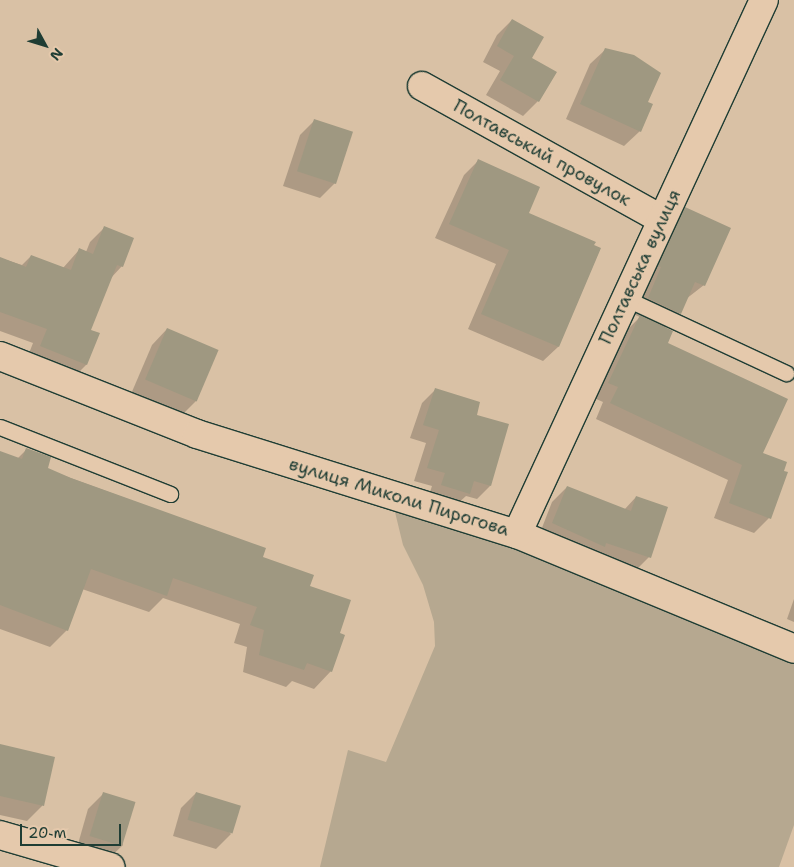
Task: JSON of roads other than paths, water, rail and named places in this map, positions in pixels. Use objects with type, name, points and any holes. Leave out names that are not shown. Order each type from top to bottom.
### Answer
[{"type":"street","name":"Полтавська вулиця","points":[[517,534],[661,219],[764,0]]},
{"type":"street","name":"Полтавський провулок","points":[[422,86],[661,219]]},
{"type":"street","name":"вулиця Миколи Пирогова","points":[[0,356],[197,434],[517,534],[794,649]]},
{"type":"street","points":[[0,835],[110,867]]},
{"type":"lane","points":[[625,298],[786,373]]},
{"type":"lane","points":[[0,427],[170,494]]}]
